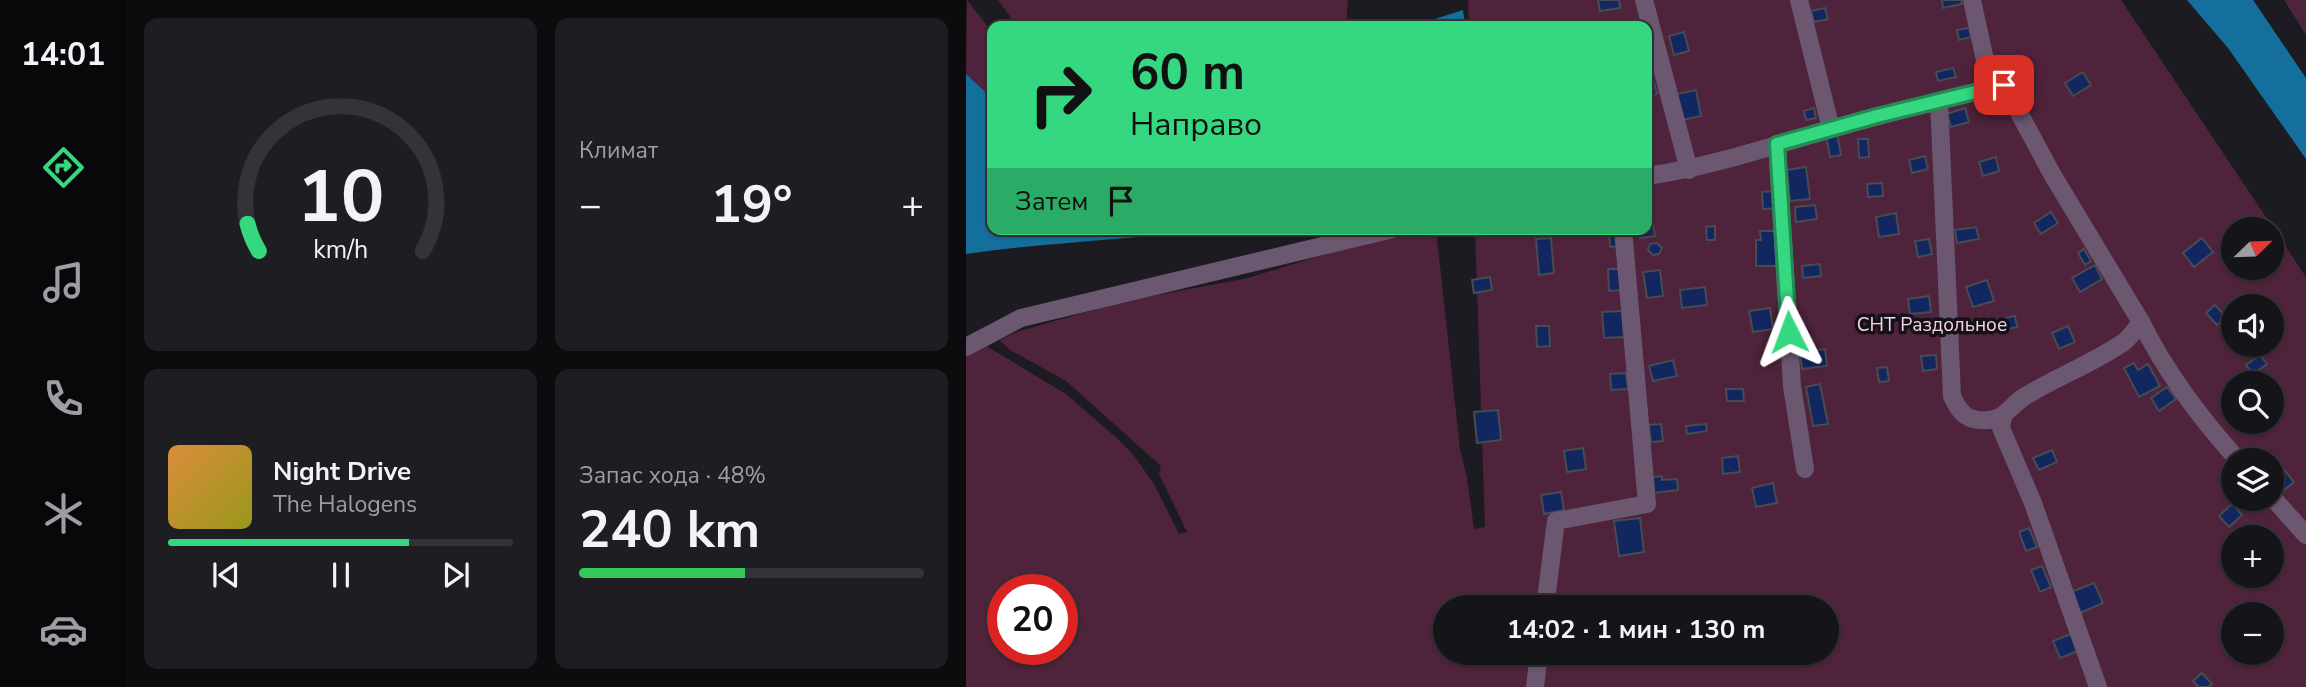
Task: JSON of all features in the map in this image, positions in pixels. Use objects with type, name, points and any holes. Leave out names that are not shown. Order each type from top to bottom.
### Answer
[{"type":"lane","points":[[1644,0],[1650,21]]},
{"type":"lane","points":[[1800,0],[1831,129]]},
{"type":"lane","points":[[1972,0],[1991,88]]},
{"type":"lane","points":[[1652,30],[1689,170]]},
{"type":"lane","points":[[1652,175],[1689,170],[1831,129],[2004,85],[2052,174],[2172,374],[2206,425],[2227,448]]},
{"type":"lane","points":[[1939,101],[1952,396],[1959,411],[1972,419],[2003,417]]},
{"type":"lane","points":[[1777,144],[1793,386],[1805,469]]},
{"type":"lane","points":[[966,347],[1021,318],[1368,235]]},
{"type":"lane","points":[[1547,595],[1556,521],[1647,504],[1624,235]]},
{"type":"lane","points":[[2098,687],[2033,503],[2001,428],[2003,417],[2014,404],[2047,383],[2092,362],[2132,336],[2141,322]]},
{"type":"lane","points":[[2284,510],[2306,535]]},
{"type":"lane","points":[[1535,687],[1538,665]]},
{"type":"green space","points":[[967,0],[987,26],[987,93],[966,74]]},
{"type":"green space","points":[[998,0],[1348,0],[1346,21],[1013,21]]},
{"type":"green space","name":"СНТ Раздольное","points":[[1468,0],[2121,0],[2266,217],[2221,217],[2221,280],[2284,280],[2284,244],[2306,277],[2306,687],[966,687],[966,344],[978,341],[1066,394],[1119,440],[1154,484],[1179,534],[1187,532],[1159,474],[1161,466],[1066,381],[1010,350],[999,340],[1020,331],[1121,302],[1248,278],[1397,235],[1437,235],[1460,449],[1474,529],[1485,527],[1475,235],[1652,235],[1652,21],[1469,21]]},
{"type":"green space","points":[[2284,0],[2306,0],[2306,35]]},
{"type":"water","points":[[2187,0],[2253,0],[2306,78],[2306,159],[2228,48]]},
{"type":"water","points":[[1463,10],[1464,21],[1429,21]]},
{"type":"water","points":[[966,74],[987,93],[987,235],[1160,235],[1028,247],[966,254]]},
{"type":"building","points":[[1598,0],[1619,0],[1620,8],[1600,11]]},
{"type":"building","points":[[1942,0],[1961,0],[1962,4],[1943,8]]},
{"type":"building","points":[[1825,8],[1828,19],[1814,22],[1811,11]]},
{"type":"building","points":[[1969,28],[1971,37],[1959,40],[1957,30]]},
{"type":"building","points":[[1684,32],[1689,51],[1674,55],[1669,36]]},
{"type":"building","points":[[1953,68],[1956,77],[1938,81],[1936,72]]},
{"type":"building","points":[[2083,72],[2091,85],[2073,96],[2065,83]]},
{"type":"building","points":[[1652,74],[1657,94],[1652,95]]},
{"type":"building","points":[[1696,90],[1701,116],[1682,120],[1677,94]]},
{"type":"building","points":[[1814,108],[1816,118],[1806,120],[1804,111]]},
{"type":"building","points":[[1965,108],[1969,122],[1951,127],[1947,114]]},
{"type":"building","points":[[1837,134],[1841,155],[1830,157],[1826,136]]},
{"type":"building","points":[[1858,139],[1868,139],[1869,157],[1859,158]]},
{"type":"building","points":[[1925,156],[1928,169],[1912,173],[1909,160]]},
{"type":"building","points":[[1996,157],[1999,171],[1983,176],[1979,162]]},
{"type":"building","points":[[1806,167],[1810,199],[1790,201],[1787,170]]},
{"type":"building","points":[[1882,183],[1883,196],[1868,197],[1867,184]]},
{"type":"building","points":[[1776,191],[1777,208],[1763,209],[1762,192]]},
{"type":"building","points":[[1815,205],[1817,219],[1796,222],[1795,207]]},
{"type":"building","points":[[2051,212],[2058,223],[2041,234],[2034,223]]},
{"type":"building","points":[[1896,213],[1899,234],[1879,237],[1876,217]]},
{"type":"building","points":[[1652,221],[1655,236],[1640,238],[1640,235],[1652,235]]},
{"type":"building","points":[[1715,226],[1715,240],[1707,240],[1706,227]]},
{"type":"building","points":[[1976,227],[1979,239],[1957,243],[1955,230]]},
{"type":"building","points":[[1760,231],[1777,231],[1777,266],[1756,266],[1756,240],[1761,240]]},
{"type":"building","points":[[1609,235],[1621,235],[1622,246],[1610,247]]},
{"type":"building","points":[[1551,238],[1554,273],[1539,275],[1536,239]]},
{"type":"building","points":[[2202,238],[2213,252],[2194,267],[2183,253]]},
{"type":"building","points":[[1929,239],[1932,254],[1918,257],[1915,241]]},
{"type":"building","points":[[1657,243],[1662,248],[1659,254],[1653,255],[1648,250],[1650,244]]},
{"type":"building","points":[[2084,249],[2091,261],[2085,265],[2078,253]]},
{"type":"building","points":[[1820,264],[1821,276],[1803,278],[1802,266]]},
{"type":"building","points":[[2095,265],[2102,279],[2080,292],[2072,278]]},
{"type":"building","points":[[1608,269],[1621,269],[1622,290],[1609,291]]},
{"type":"building","points":[[1660,270],[1663,296],[1647,298],[1643,272]]},
{"type":"building","points":[[1490,277],[1492,290],[1474,293],[1472,280]]},
{"type":"building","points":[[1987,280],[1994,301],[1973,307],[1966,287]]},
{"type":"building","points":[[1705,287],[1707,305],[1682,308],[1680,290]]},
{"type":"building","points":[[1929,296],[1931,312],[1910,314],[1908,299]]},
{"type":"building","points":[[2215,305],[2221,312],[2221,321],[2217,325],[2206,313]]},
{"type":"building","points":[[1770,308],[1773,329],[1753,332],[1749,311]]},
{"type":"building","points":[[1622,311],[1624,337],[1604,338],[1602,312]]},
{"type":"building","points":[[2015,316],[2017,327],[1995,332],[1992,321]]},
{"type":"building","points":[[1536,326],[1549,326],[1550,346],[1537,347]]},
{"type":"building","points":[[2068,326],[2075,342],[2059,349],[2052,333]]},
{"type":"building","points":[[1825,349],[1827,366],[1802,369],[1800,353]]},
{"type":"building","points":[[1936,355],[1937,369],[1923,371],[1921,356]]},
{"type":"building","points":[[2257,357],[2262,357],[2267,364],[2257,371],[2251,371],[2246,365]]},
{"type":"building","points":[[1673,360],[1677,376],[1653,381],[1649,366]]},
{"type":"building","points":[[2134,363],[2138,370],[2148,364],[2160,386],[2139,397],[2124,368]]},
{"type":"building","points":[[1887,367],[1889,381],[1879,382],[1877,368]]},
{"type":"building","points":[[1626,373],[1628,389],[1611,390],[1610,374]]},
{"type":"building","points":[[1820,384],[1828,424],[1813,426],[1806,387]]},
{"type":"building","points":[[2167,387],[2176,399],[2159,411],[2151,398]]},
{"type":"building","points":[[1726,389],[1743,389],[1744,401],[1727,401]]},
{"type":"building","points":[[1498,410],[1501,440],[1477,443],[1474,412]]},
{"type":"building","points":[[1661,424],[1663,441],[1651,442],[1649,425]]},
{"type":"building","points":[[1706,424],[1707,431],[1687,434],[1686,426]]},
{"type":"building","points":[[1583,448],[1586,469],[1567,472],[1564,451]]},
{"type":"building","points":[[2052,450],[2057,462],[2039,470],[2033,458]]},
{"type":"building","points":[[1738,456],[1740,472],[1723,474],[1722,458]]},
{"type":"building","points":[[2284,470],[2294,482],[2284,490]]},
{"type":"building","points":[[1662,476],[1662,480],[1677,479],[1678,490],[1654,493],[1653,477]]},
{"type":"building","points":[[1773,483],[1777,503],[1756,507],[1752,488]]},
{"type":"building","points":[[1561,492],[1564,510],[1544,514],[1541,495]]},
{"type":"building","points":[[2224,511],[2238,511],[2242,515],[2231,525],[2227,525],[2219,516]]},
{"type":"building","points":[[1640,518],[1644,552],[1619,556],[1614,521]]},
{"type":"building","points":[[2029,528],[2037,547],[2026,551],[2019,532]]},
{"type":"building","points":[[2042,566],[2051,587],[2040,592],[2031,570]]},
{"type":"building","points":[[2094,583],[2103,603],[2080,613],[2071,592]]},
{"type":"building","points":[[2071,634],[2078,651],[2060,658],[2053,641]]},
{"type":"building","points":[[2202,673],[2212,684],[2208,687],[2199,687],[2193,681]]},
{"type":"route","points":[[1789,332],[1777,144],[2004,85]]}]
